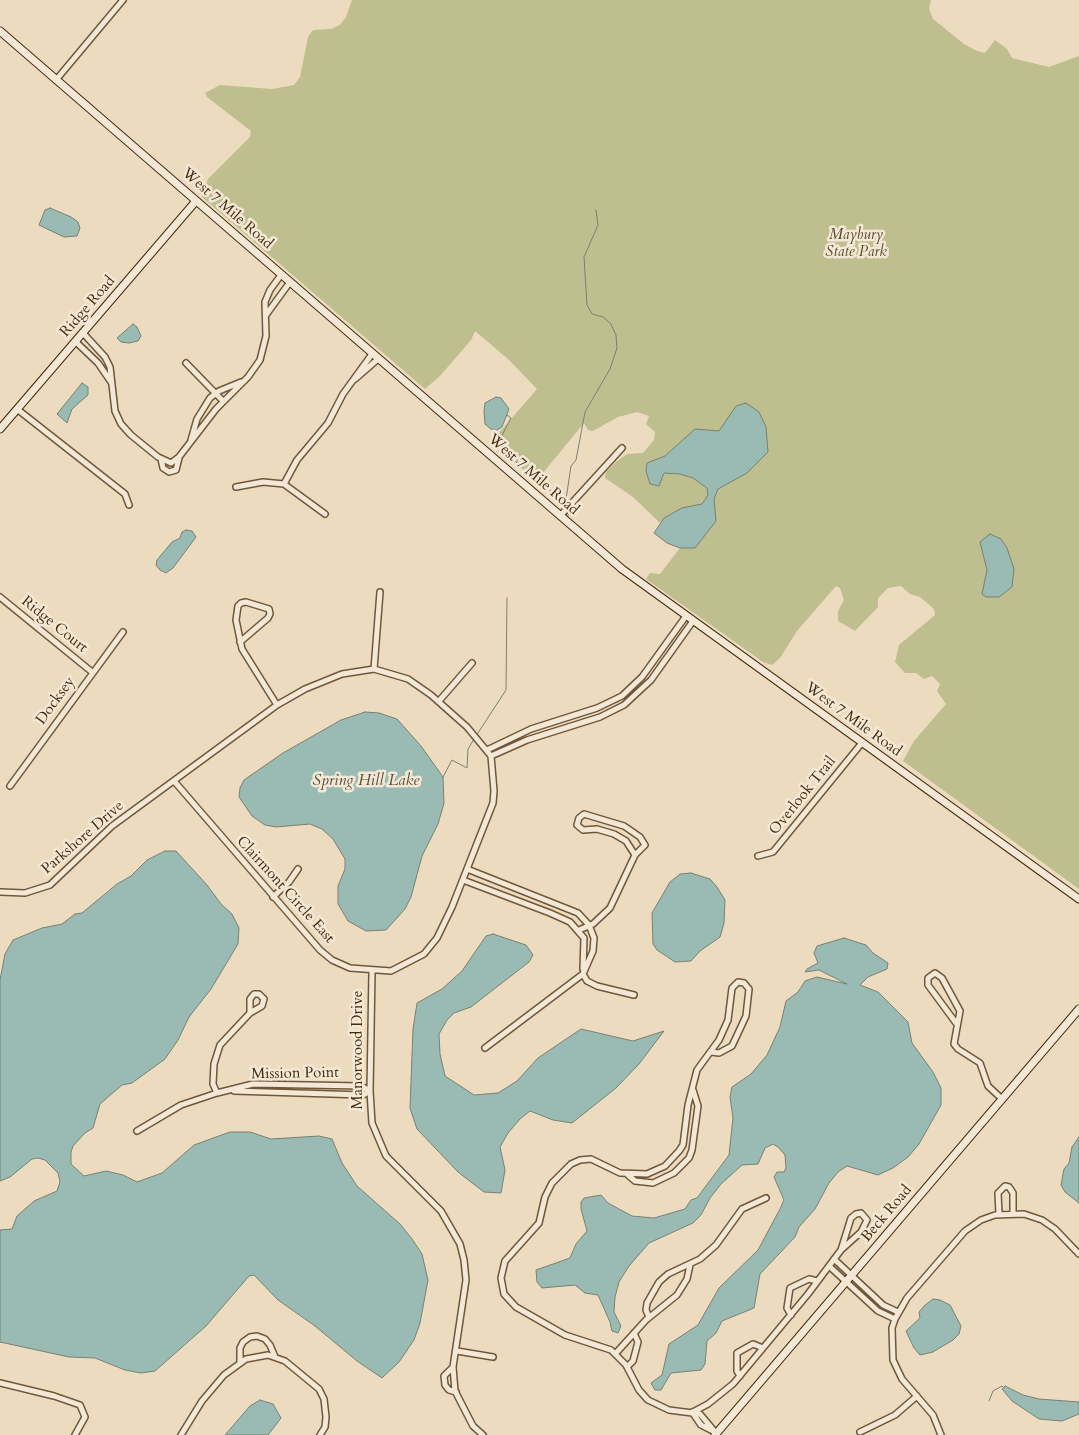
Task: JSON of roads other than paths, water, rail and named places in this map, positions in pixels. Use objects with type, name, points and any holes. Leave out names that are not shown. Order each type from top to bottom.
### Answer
[{"type":"street","points":[[56,80],[123,0]]},
{"type":"street","name":"West 7 Mile Road","points":[[0,31],[622,569],[861,744],[1079,899]]},
{"type":"street","name":"Ridge Road","points":[[0,429],[196,201]]},
{"type":"street","points":[[83,333],[105,357],[112,373],[111,383],[115,411],[121,424],[130,435],[161,458],[171,463],[179,457],[223,401],[244,381],[260,360],[264,351],[265,302],[270,290],[281,275]]},
{"type":"street","points":[[266,316],[290,282]]},
{"type":"street","points":[[76,342],[98,363],[111,383]]},
{"type":"street","points":[[284,484],[297,460],[328,423],[343,394],[372,354]]},
{"type":"street","points":[[353,381],[378,359]]},
{"type":"street","points":[[186,362],[223,401]]},
{"type":"street","points":[[190,443],[201,411],[216,394],[244,381]]},
{"type":"street","points":[[17,409],[125,494],[129,505]]},
{"type":"street","points":[[560,516],[622,448]]},
{"type":"street","points":[[161,458],[163,468],[170,472],[176,470],[179,457]]},
{"type":"street","points":[[236,487],[263,482],[284,484],[325,514]]},
{"type":"street","points":[[380,592],[374,669],[393,673],[408,679],[439,701],[467,727],[491,756],[527,740],[600,717],[635,697],[657,672],[693,621]]},
{"type":"street","name":"Ridge Court","points":[[0,597],[92,672]]},
{"type":"street","points":[[240,642],[268,618],[270,614],[269,609],[246,602],[238,606],[236,620],[240,642],[249,664],[277,705]]},
{"type":"street","points":[[487,750],[530,729],[611,702],[631,688],[650,667],[686,616]]},
{"type":"street","name":"Docksey","points":[[10,786],[123,632]]},
{"type":"street","points":[[439,701],[472,664]]},
{"type":"street","points":[[650,667],[657,672]]},
{"type":"street","name":"Parkshore Drive","points":[[0,892],[25,893],[50,885],[112,826],[277,705],[336,676],[359,670],[374,669]]},
{"type":"street","points":[[611,702],[615,710]]},
{"type":"street","points":[[551,723],[554,731]]},
{"type":"street","name":"Overlook Trail","points":[[758,856],[773,852],[861,744]]},
{"type":"street","name":"Clairmont Circle East","points":[[174,782],[295,923],[332,960],[350,968],[391,971],[424,954],[437,938],[463,880],[492,804],[494,791],[491,756]]},
{"type":"street","points":[[579,930],[606,913],[613,904],[635,855],[645,845],[634,832],[604,818],[584,814],[579,818],[577,826],[583,830],[605,831],[621,838],[630,846],[635,855]]},
{"type":"street","points":[[273,897],[289,882],[298,869]]},
{"type":"street","points":[[466,869],[578,913],[589,925],[594,945],[583,974],[485,1048]]},
{"type":"street","points":[[463,880],[542,909],[570,922],[579,930],[585,945],[583,974],[587,981],[597,986],[634,995]]},
{"type":"street","points":[[512,898],[516,888]]},
{"type":"street","points":[[542,909],[545,899]]},
{"type":"street","name":"Manorwood Drive","points":[[372,971],[370,1091],[372,1123],[386,1156],[440,1211],[460,1244],[466,1280],[457,1351],[453,1367],[456,1392],[473,1426],[483,1435]]},
{"type":"street","points":[[956,1023],[928,985],[928,978],[934,973],[942,978],[960,1011],[954,1040],[956,1047],[980,1064],[988,1086],[1002,1099]]},
{"type":"street","points":[[628,1175],[647,1174],[657,1170],[673,1158],[683,1144],[697,1070],[711,1052],[728,1020],[732,988],[738,982],[744,983],[749,989],[746,1016],[732,1046],[719,1053],[711,1052]]},
{"type":"street","name":"Beck Road","points":[[716,1434],[1079,1009]]},
{"type":"street","points":[[216,1093],[214,1064],[220,1045],[250,1013]]},
{"type":"street","name":"Mission Point","points":[[232,1091],[254,1084],[361,1086],[370,1091]]},
{"type":"street","points":[[692,1090],[698,1106],[692,1150],[682,1166],[665,1179],[653,1183],[635,1181],[628,1175],[592,1159],[576,1161],[565,1168],[549,1189],[539,1223],[506,1261],[501,1278],[504,1294],[516,1307],[565,1335],[600,1345],[616,1353],[627,1367],[638,1390],[654,1404],[669,1410],[692,1412],[717,1398],[740,1376],[841,1250],[854,1240],[866,1225],[866,1217],[861,1213],[851,1218],[841,1250]]},
{"type":"street","name":"Mission Point","points":[[137,1131],[181,1105],[216,1093],[232,1091],[363,1095],[370,1091]]},
{"type":"street","points":[[673,1158],[682,1166]]},
{"type":"street","points":[[999,1214],[998,1193],[1005,1186],[1009,1187],[1013,1193],[1013,1213]]},
{"type":"street","points":[[649,1317],[646,1313],[647,1303],[660,1282],[668,1274],[685,1265],[690,1265],[716,1245],[742,1210],[766,1198]]},
{"type":"street","points":[[942,1435],[932,1415],[902,1379],[894,1360],[891,1338],[895,1318],[907,1298],[965,1231],[981,1220],[999,1214],[1013,1213],[1033,1216],[1050,1225],[1079,1254]]},
{"type":"street","points":[[834,1259],[883,1304],[898,1312]]},
{"type":"street","points":[[616,1353],[649,1317],[677,1295],[687,1279],[690,1265]]},
{"type":"street","points":[[828,1266],[878,1310],[895,1318]]},
{"type":"street","points":[[791,1314],[787,1308],[790,1288],[810,1279],[817,1281]]},
{"type":"street","points":[[627,1367],[633,1361],[638,1342],[634,1333]]},
{"type":"street","points":[[240,1362],[240,1348],[243,1342],[250,1337],[257,1336],[265,1339],[270,1344],[275,1357]]},
{"type":"street","points":[[740,1376],[737,1372],[738,1353],[753,1344],[762,1348]]},
{"type":"street","points":[[457,1351],[493,1356]]},
{"type":"street","points":[[181,1435],[202,1401],[224,1375],[240,1362],[257,1356],[275,1357],[285,1361],[319,1389],[324,1399],[326,1417],[325,1428],[320,1435]]},
{"type":"street","name":"Manorwood Drive","points":[[453,1367],[444,1376],[444,1385],[449,1390],[456,1392]]},
{"type":"street","points":[[0,1384],[74,1401],[82,1407],[85,1417],[75,1435]]},
{"type":"street","points":[[860,1432],[895,1416],[917,1396]]},
{"type":"street","points":[[692,1412],[701,1425],[716,1434]]},
{"type":"water","points":[[50,208],[78,222],[80,228],[77,236],[64,237],[39,225],[45,210]]},
{"type":"water","points":[[133,324],[137,327],[141,336],[138,341],[121,342],[117,338]]},
{"type":"water","points":[[82,383],[88,387],[88,395],[72,409],[67,423],[57,414]]},
{"type":"water","points":[[496,397],[501,398],[509,409],[502,427],[497,430],[491,429],[485,424],[484,411],[485,403]]},
{"type":"water","points":[[746,403],[759,412],[766,427],[768,452],[747,473],[718,489],[714,499],[716,521],[695,548],[680,548],[667,543],[654,533],[664,518],[682,508],[702,504],[708,495],[707,488],[693,478],[680,474],[664,473],[659,486],[650,484],[646,471],[647,463],[665,456],[695,429],[719,431],[736,406]]},
{"type":"water","points":[[186,530],[192,531],[196,537],[173,568],[166,573],[160,570],[156,565],[157,560],[172,542],[180,538],[182,532]]},
{"type":"water","points":[[990,534],[1001,539],[1007,548],[1014,569],[1012,587],[999,597],[986,597],[982,594],[987,570],[980,542]]},
{"type":"water","name":"Spring Hill Lake","points":[[365,712],[379,713],[397,719],[421,746],[443,777],[444,803],[438,824],[422,856],[411,897],[405,909],[386,930],[366,931],[348,921],[338,904],[338,886],[345,869],[345,859],[333,839],[322,829],[310,824],[276,827],[265,825],[252,816],[239,797],[240,788],[244,780],[283,753],[341,720]]},
{"type":"water","points":[[165,851],[176,851],[207,885],[221,904],[232,914],[239,928],[238,944],[211,989],[189,1017],[178,1040],[165,1059],[132,1083],[122,1085],[100,1104],[93,1128],[85,1133],[73,1146],[71,1164],[84,1176],[106,1171],[123,1175],[137,1182],[162,1173],[194,1145],[230,1132],[250,1132],[271,1139],[319,1136],[332,1139],[342,1163],[357,1186],[400,1224],[412,1239],[422,1254],[428,1280],[420,1323],[414,1340],[399,1362],[382,1378],[278,1300],[254,1275],[249,1276],[206,1326],[155,1371],[141,1373],[125,1370],[95,1358],[69,1357],[0,1342],[0,1230],[12,1229],[17,1216],[34,1201],[57,1191],[60,1182],[58,1173],[45,1160],[38,1158],[32,1159],[10,1177],[0,1181],[0,980],[5,954],[13,940],[42,928],[62,924],[75,914],[82,913],[117,884],[131,876],[147,860]]},
{"type":"water","points":[[691,873],[710,879],[717,887],[725,900],[724,923],[720,937],[700,951],[691,961],[675,962],[657,950],[653,944],[652,913],[670,882],[680,874]]},
{"type":"water","points":[[493,934],[526,945],[533,955],[529,962],[471,1007],[454,1013],[447,1020],[439,1034],[440,1054],[445,1076],[474,1095],[498,1093],[517,1081],[538,1058],[581,1029],[633,1041],[664,1031],[639,1064],[616,1088],[572,1123],[553,1120],[530,1111],[520,1119],[508,1133],[500,1147],[505,1170],[501,1193],[484,1192],[458,1172],[417,1129],[410,1108],[413,1029],[417,1003],[442,989],[462,971],[486,936]]},
{"type":"water","points":[[844,938],[866,945],[873,953],[888,963],[887,969],[868,977],[860,985],[878,992],[908,1022],[912,1043],[933,1072],[941,1088],[941,1105],[919,1144],[908,1157],[893,1168],[878,1175],[847,1166],[838,1172],[829,1183],[815,1209],[799,1227],[795,1237],[760,1274],[754,1308],[722,1321],[716,1333],[707,1341],[705,1364],[701,1370],[671,1373],[661,1390],[655,1390],[651,1383],[662,1375],[669,1344],[698,1325],[719,1288],[758,1250],[780,1209],[784,1200],[774,1177],[777,1172],[784,1172],[786,1168],[785,1155],[778,1147],[773,1144],[765,1148],[758,1164],[742,1165],[721,1184],[710,1198],[701,1215],[693,1223],[649,1243],[629,1266],[619,1282],[615,1297],[614,1312],[621,1326],[618,1333],[612,1331],[598,1295],[585,1293],[575,1285],[542,1288],[537,1282],[536,1270],[570,1258],[576,1244],[587,1231],[581,1209],[581,1202],[584,1198],[601,1195],[608,1203],[632,1216],[654,1218],[685,1209],[691,1200],[697,1198],[729,1155],[733,1118],[730,1097],[732,1087],[751,1074],[767,1055],[780,1027],[786,1001],[798,992],[805,981],[817,977],[847,984],[819,970],[805,972],[818,963],[814,953],[817,946]]},
{"type":"water","points":[[1079,1137],[1079,1203],[1065,1192],[1061,1185],[1064,1169],[1069,1163],[1072,1147]]},
{"type":"water","points":[[933,1299],[950,1305],[961,1326],[959,1334],[953,1340],[933,1352],[920,1355],[914,1348],[906,1331],[920,1318],[919,1312],[924,1306]]},
{"type":"water","points":[[1005,1386],[1023,1395],[1039,1399],[1079,1402],[1079,1414],[1062,1421],[1039,1419],[1012,1401],[1002,1389]]},
{"type":"water","points":[[260,1400],[273,1404],[281,1418],[268,1435],[225,1435],[250,1406]]},
{"type":"waterway","points":[[565,506],[571,466],[576,460],[585,412],[610,369],[617,348],[616,335],[611,324],[603,317],[592,314],[587,305],[584,257],[598,225],[596,210]]},
{"type":"waterway","points":[[507,415],[511,418],[499,441],[500,447],[531,476],[565,502]]},
{"type":"waterway","points":[[568,512],[568,517]]},
{"type":"waterway","points":[[476,736],[506,690],[507,598]]},
{"type":"waterway","points":[[443,777],[452,760],[467,768],[468,749],[474,739]]},
{"type":"waterway","points":[[989,1401],[993,1391],[1002,1386],[1004,1388]]},
{"type":"park label","name":"Maybury State Park","points":[[856,244]]}]
